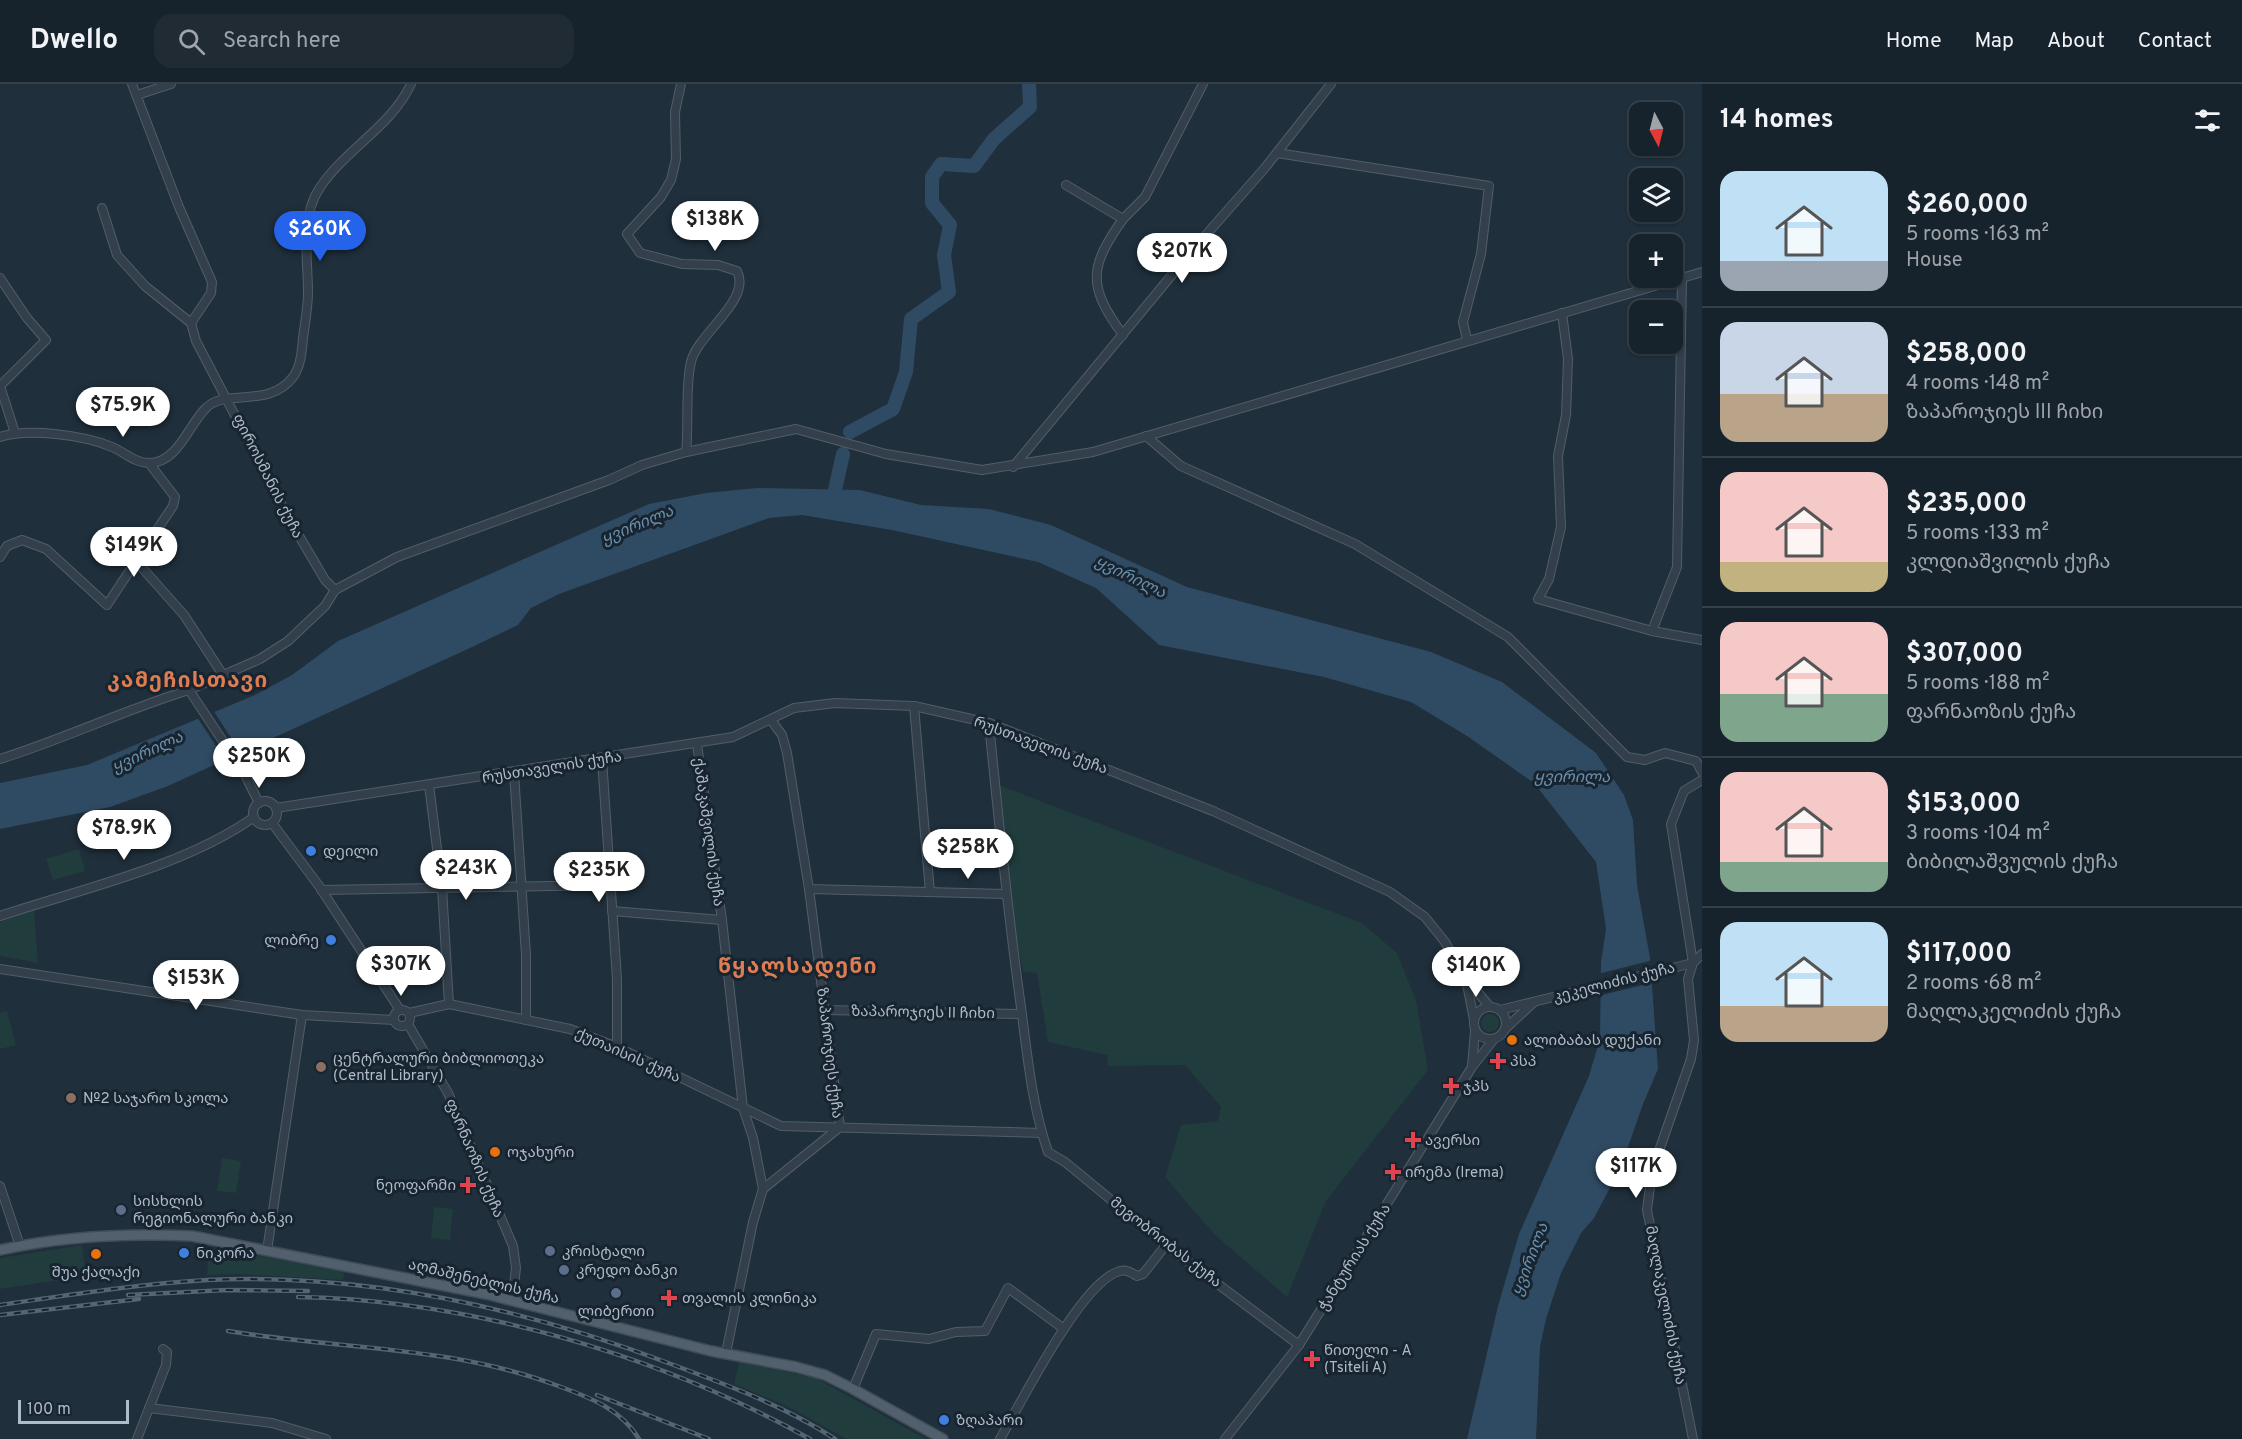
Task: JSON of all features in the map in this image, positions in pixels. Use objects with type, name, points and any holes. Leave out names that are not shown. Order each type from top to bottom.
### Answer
[{"type":"main road","name":"აღმაშენებლის ქუჩა","points":[[0,1250],[88,1237],[152,1234],[192,1236],[267,1251],[512,1301],[726,1353],[796,1367],[825,1376],[853,1389],[943,1439]]},
{"type":"street","points":[[132,84],[179,207],[212,282],[211,293],[191,323]]},
{"type":"street","points":[[137,95],[171,84]]},
{"type":"street","points":[[102,208],[117,255],[145,286],[191,323],[196,341],[218,387],[228,398],[245,399],[273,393],[293,377],[300,360],[308,295],[310,212],[318,190],[338,165],[398,106],[411,84]]},
{"type":"street","points":[[681,84],[675,112],[676,159],[671,180],[650,211],[627,234],[640,253],[682,264],[727,267],[737,271],[741,285],[737,296],[696,348],[690,364],[686,452]]},
{"type":"street","points":[[1123,335],[1108,315],[1095,282],[1097,260],[1123,219],[1145,197],[1203,84]]},
{"type":"street","points":[[1013,467],[1277,153],[1331,84]]},
{"type":"street","points":[[1277,153],[1489,186],[1481,254],[1463,322],[1467,340]]},
{"type":"street","points":[[1066,185],[1123,219]]},
{"type":"street","points":[[1683,278],[1702,272]]},
{"type":"street","points":[[0,278],[27,318],[46,340],[0,386],[15,433]]},
{"type":"street","points":[[0,759],[52,743],[147,703],[189,690],[260,659],[288,641],[325,606],[335,590],[397,557],[609,480],[642,465],[686,452],[796,429],[886,454],[982,470],[1013,467],[1093,452],[1648,288]]},
{"type":"street","points":[[1652,631],[1677,567],[1682,288]]},
{"type":"street","points":[[1562,313],[1568,359],[1566,415],[1558,456],[1561,527],[1549,579],[1538,599],[1652,631],[1702,640]]},
{"type":"street","name":"ფიროსმანის ქუჩა","points":[[149,463],[164,458],[177,447],[207,406],[228,398],[288,517],[325,580],[335,590]]},
{"type":"street","points":[[0,437],[15,433],[78,437],[112,447],[131,458],[149,463],[175,497],[173,506],[107,605],[46,549],[22,540],[8,546],[0,556]]},
{"type":"street","points":[[1146,436],[1181,466],[1355,544],[1508,637],[1627,757],[1645,760],[1665,753],[1696,761],[1702,772]]},
{"type":"street","points":[[136,561],[184,615],[223,675]]},
{"type":"street","points":[[189,690],[244,773],[259,803]]},
{"type":"street","name":"რუსთაველის ქუჩა","points":[[276,808],[697,744],[733,737],[794,708],[835,703],[914,706],[989,723],[1213,811],[1390,892],[1425,917],[1445,942],[1465,977],[1490,1007]]},
{"type":"street","points":[[914,706],[930,892]]},
{"type":"street","name":"ზაპაროჯიეს ქუჩა","points":[[763,1189],[840,1127],[809,889],[788,753],[782,735],[771,720]]},
{"type":"street","points":[[989,723],[1005,894],[1042,1133]]},
{"type":"street","name":"ქაშაკაშვილის ქუჩა","points":[[697,744],[722,921],[743,1108],[753,1138],[763,1189]]},
{"type":"street","points":[[602,759],[617,979],[617,1047]]},
{"type":"street","points":[[514,773],[522,887],[526,1020]]},
{"type":"street","name":"მაღლაკელიძის ქუჩა","points":[[1693,1439],[1647,1210],[1652,1171],[1691,1059],[1694,1040],[1688,979],[1693,963],[1671,824],[1684,790],[1702,780]]},
{"type":"street","points":[[429,786],[442,888],[450,1004]]},
{"type":"street","points":[[267,801],[276,808],[277,816],[272,823],[260,824],[254,817],[254,809],[259,803],[267,801]]},
{"type":"street","points":[[0,915],[179,857],[225,838],[254,817]]},
{"type":"street","points":[[0,969],[302,1015],[394,1020],[400,1026],[408,1024],[409,1013],[400,1010],[321,890],[272,823]]},
{"type":"street","points":[[321,890],[611,885]]},
{"type":"street","points":[[809,889],[1005,894]]},
{"type":"street","name":"ქაშაკაშვილის ქუჩა","points":[[612,911],[722,921]]},
{"type":"street","name":"კეკელიძის ქუჩა","points":[[1693,963],[1702,954]]},
{"type":"street","name":"კეკელიძის ქუჩა","points":[[1500,1010],[1693,963],[1702,966]]},
{"type":"street","name":"რუსთაველის ქუჩა","points":[[1465,977],[1474,1020]]},
{"type":"street","name":"კეკელიძის ქუჩა","points":[[1506,1028],[1536,1001]]},
{"type":"street","name":"ქუთაისის ქუჩა","points":[[409,1013],[450,1004],[570,1029],[617,1047],[781,1126],[1042,1133]]},
{"type":"street","points":[[1490,1007],[1500,1010],[1506,1020],[1506,1028],[1494,1039],[1485,1039],[1475,1031],[1474,1020],[1481,1010],[1490,1007]]},
{"type":"street","points":[[394,1020],[395,1014],[400,1010]]},
{"type":"street","name":"ზაპაროჯიეს II ჩიხი","points":[[825,1010],[1022,1014]]},
{"type":"street","points":[[267,1251],[302,1015]]},
{"type":"street","name":"ფარნაოზის ქუჩა","points":[[408,1024],[448,1093],[513,1246],[516,1268],[512,1301]]},
{"type":"street","name":"ჭანტურიას ქუჩა","points":[[1472,1067],[1475,1031]]},
{"type":"street","name":"ჭანტურიას ქუჩა","points":[[1225,1439],[1299,1345],[1472,1067],[1494,1039]]},
{"type":"street","name":"მეგობრობას ქუჩა","points":[[1042,1133],[1048,1152],[1065,1162],[1166,1245],[1299,1345]]},
{"type":"street","points":[[0,1186],[20,1246]]},
{"type":"street","points":[[726,1353],[753,1222],[763,1189]]},
{"type":"street","points":[[1000,1439],[1064,1329],[1099,1282],[1120,1271],[1137,1276],[1143,1274],[1166,1245]]},
{"type":"street","points":[[853,1389],[876,1334],[929,1339],[956,1332],[985,1331],[1008,1288],[1064,1329]]},
{"type":"street","points":[[137,1439],[166,1365],[167,1352],[163,1349]]},
{"type":"street","points":[[149,1408],[272,1423],[326,1439]]},
{"type":"green space","points":[[998,785],[1362,923],[1397,953],[1416,1000],[1428,1070],[1326,1201],[1287,1297],[1214,1234],[1165,1177],[1181,1125],[1218,1121],[1221,1107],[1185,1065],[1108,1066],[1107,1055],[1048,1042],[1037,973],[1023,972],[1010,904]]},
{"type":"green space","points":[[79,849],[85,871],[53,880],[46,859]]},
{"type":"green space","points":[[34,910],[38,963],[0,956],[0,922]]},
{"type":"green space","points":[[7,1011],[16,1045],[0,1049],[0,1013]]},
{"type":"green space","points":[[1490,1014],[1496,1017],[1499,1023],[1496,1029],[1490,1032],[1484,1029],[1481,1023],[1484,1017]]},
{"type":"green space","points":[[222,1158],[241,1161],[236,1193],[217,1191]]},
{"type":"green space","points":[[434,1207],[453,1209],[450,1240],[431,1238]]},
{"type":"green space","points":[[82,1245],[86,1276],[0,1289],[0,1258]]},
{"type":"green space","points":[[209,1247],[345,1271],[343,1280],[237,1274],[207,1275]]},
{"type":"green space","points":[[739,1362],[816,1378],[926,1439],[846,1439],[789,1407],[734,1384]]},
{"type":"water","name":"ყვირილა","points":[[757,488],[860,490],[921,505],[989,509],[1051,525],[1187,587],[1431,652],[1502,682],[1596,753],[1624,795],[1633,820],[1637,885],[1650,958],[1658,1069],[1621,1167],[1594,1218],[1581,1233],[1561,1273],[1546,1319],[1540,1347],[1536,1439],[1467,1439],[1498,1306],[1519,1234],[1589,1076],[1600,1039],[1601,962],[1606,929],[1596,862],[1534,783],[1467,736],[1411,702],[1324,677],[1159,645],[1096,588],[1038,562],[892,530],[802,515],[769,518],[559,594],[531,608],[518,625],[168,786],[110,807],[0,829],[0,783],[87,765],[255,695],[292,675],[338,641],[649,504],[706,493]]},
{"type":"pier","points":[[213,710],[243,756],[227,763],[197,717]]},
{"type":"pier","points":[[1653,960],[1655,982],[1598,996],[1598,974]]},
{"type":"waterway","points":[[850,432],[893,409],[906,372],[911,319],[949,292],[944,255],[950,225],[932,203],[932,177],[941,164],[974,166],[994,139],[1030,107],[1029,84]]},
{"type":"waterway","points":[[831,508],[843,454]]},
{"type":"railway","points":[[0,1305],[129,1287],[207,1280],[266,1279],[325,1282],[443,1298],[559,1326],[615,1344],[755,1397],[796,1416],[835,1439]]},
{"type":"railway","points":[[128,1295],[227,1290],[308,1291]]},
{"type":"railway","points":[[298,1297],[363,1301],[430,1309],[496,1321],[562,1338],[627,1358],[691,1382],[752,1409],[810,1439]]},
{"type":"railway","points":[[0,1315],[139,1299]]},
{"type":"railway","points":[[228,1331],[396,1350],[479,1363],[520,1373],[572,1391],[605,1406],[624,1420],[639,1439]]},
{"type":"railway","points":[[597,1395],[709,1439]]},
{"type":"place","name":"დეილი","points":[[311,851]]},
{"type":"place","name":"ლიბრე","points":[[331,940]]},
{"type":"place","name":"ალიბაბას დუქანი","points":[[1512,1040]]},
{"type":"place","name":"პსპ","points":[[1498,1061]]},
{"type":"place","name":"ცენტრალური ბიბლიოთეკა (Central Library)","points":[[321,1067]]},
{"type":"place","name":"ჯპს","points":[[1451,1086]]},
{"type":"place","name":"№2 საჯარო სკოლა","points":[[71,1098]]},
{"type":"place","name":"ავერსი","points":[[1413,1140]]},
{"type":"place","name":"ოჯახური","points":[[495,1152]]},
{"type":"place","name":"ირემა (Irema)","points":[[1393,1172]]},
{"type":"place","name":"ნეოფარმი","points":[[468,1185]]},
{"type":"place","name":"სისხლის რეგიონალური ბანკი","points":[[121,1210]]},
{"type":"place","name":"კრისტალი","points":[[550,1251]]},
{"type":"place","name":"ნიკორა","points":[[184,1253]]},
{"type":"place","name":"შუა ქალაქი","points":[[96,1254]]},
{"type":"place","name":"კრედო ბანკი","points":[[564,1270]]},
{"type":"place","name":"ლიბერთი","points":[[616,1293]]},
{"type":"place","name":"თვალის კლინიკა","points":[[669,1298]]},
{"type":"place","name":"წითელი - A (Tsiteli A)","points":[[1312,1359]]},
{"type":"place","name":"ზღაპარი","points":[[944,1420]]},
{"type":"district","name":"კამეჩისთავი","points":[[188,680]]},
{"type":"district","name":"წყალსადენი","points":[[798,966]]}]
